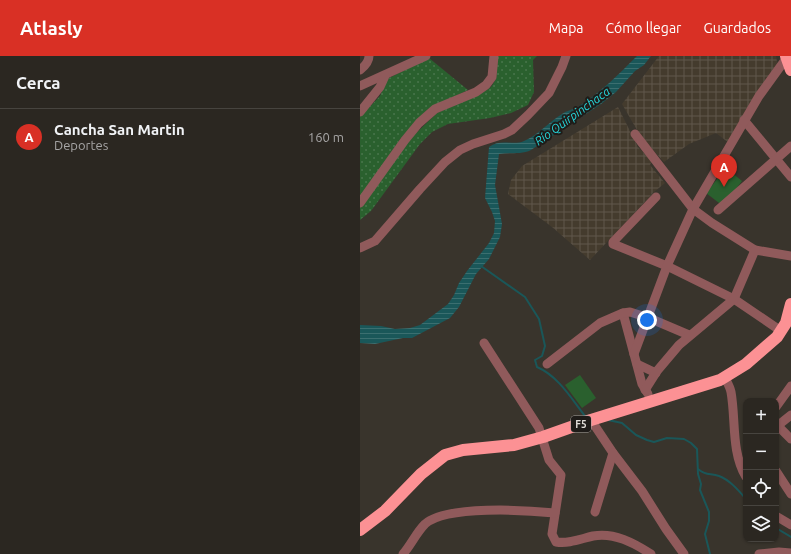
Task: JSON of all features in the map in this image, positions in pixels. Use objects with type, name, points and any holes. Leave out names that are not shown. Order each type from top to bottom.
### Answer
[{"type":"highway","points":[[787,57],[791,70]]},
{"type":"highway","name":"F5","points":[[360,530],[385,510],[421,474],[445,455],[463,450],[514,445],[695,389],[725,378],[766,348],[786,323],[791,304]]},
{"type":"street","points":[[360,70],[366,65],[369,60],[369,56]]},
{"type":"street","points":[[360,86],[385,76],[426,56]]},
{"type":"street","points":[[360,203],[419,123],[435,109],[476,92],[486,85],[492,77],[494,56]]},
{"type":"street","points":[[360,248],[376,241],[420,189],[445,162],[460,150],[512,130],[549,93],[566,56]]},
{"type":"street","points":[[634,354],[649,318],[667,266],[693,209],[744,120],[787,57]]},
{"type":"street","points":[[360,112],[380,87],[385,76]]},
{"type":"street","points":[[744,120],[791,177]]},
{"type":"street","points":[[635,134],[693,209],[755,250],[791,256]]},
{"type":"street","points":[[718,210],[791,146]]},
{"type":"street","points":[[656,197],[613,242],[613,244],[667,266],[734,299],[781,331]]},
{"type":"street","points":[[645,390],[656,373],[679,345],[689,335],[734,299],[755,250]]},
{"type":"street","points":[[548,364],[600,323],[623,313],[630,312],[649,318],[689,335]]},
{"type":"street","points":[[623,313],[642,384],[652,402]]},
{"type":"street","points":[[484,343],[540,428],[549,460],[561,475],[552,534],[556,542],[569,542],[594,536],[609,535],[638,546],[651,554]]},
{"type":"street","points":[[637,364],[656,373]]},
{"type":"street","points":[[725,378],[730,390],[738,455],[743,472]]},
{"type":"street","points":[[779,403],[791,386]]},
{"type":"street","points":[[779,424],[791,415]]},
{"type":"street","points":[[591,420],[613,453],[642,491],[684,554]]},
{"type":"street","points":[[779,428],[791,439]]},
{"type":"street","points":[[595,512],[613,453]]},
{"type":"street","points":[[779,476],[791,494]]},
{"type":"street","points":[[403,554],[425,524],[442,516],[461,511],[531,510],[555,513]]},
{"type":"street","points":[[779,518],[791,525]]},
{"type":"street","points":[[759,554],[778,552],[791,553]]},
{"type":"shaded area","points":[[659,56],[776,56],[778,67],[729,143],[716,133],[689,144],[664,162],[641,137],[622,104]]},
{"type":"shaded area","points":[[618,107],[638,147],[652,161],[650,165],[665,183],[654,192],[590,260],[552,227],[508,194],[511,180],[522,166]]},
{"type":"green space","points":[[497,56],[537,56],[533,60],[534,92],[528,105],[511,113],[490,118],[448,124],[432,132],[420,144],[371,211],[360,220],[360,207],[407,142],[437,113],[482,93],[491,87],[496,79]]},
{"type":"green space","points":[[429,58],[468,90],[428,109],[401,138],[360,198],[360,117],[380,96],[387,79]]},
{"type":"green space","points":[[726,168],[742,181],[723,206],[706,193]]},
{"type":"green space","points":[[580,375],[596,398],[582,408],[565,385]]},
{"type":"water","name":"Río Quirpinchaca","points":[[637,56],[651,56],[644,65],[635,71],[616,92],[601,104],[531,150],[499,154],[495,185],[502,224],[500,237],[489,259],[476,274],[459,307],[450,318],[412,338],[403,338],[375,344],[360,343],[360,325],[381,326],[395,329],[410,328],[420,325],[448,304],[467,271],[489,243],[494,233],[495,221],[485,198],[489,147],[493,144],[502,142],[516,143],[524,141],[539,132],[564,113],[576,108],[600,91]]},
{"type":"waterway","points":[[481,266],[525,297],[539,319],[545,346],[542,356],[535,360],[537,367],[545,371],[558,382],[585,416],[587,416]]},
{"type":"waterway","points":[[608,420],[622,423],[636,435],[647,440],[654,442],[667,438],[684,439],[697,449],[698,474],[701,484],[700,490],[709,512],[709,521],[705,534],[710,554]]},
{"type":"waterway","points":[[698,469],[703,473],[719,476],[727,480],[743,496]]},
{"type":"waterway","points":[[779,530],[791,537]]},
{"type":"place","name":"Cancha San Martin","points":[[724,187]]}]
